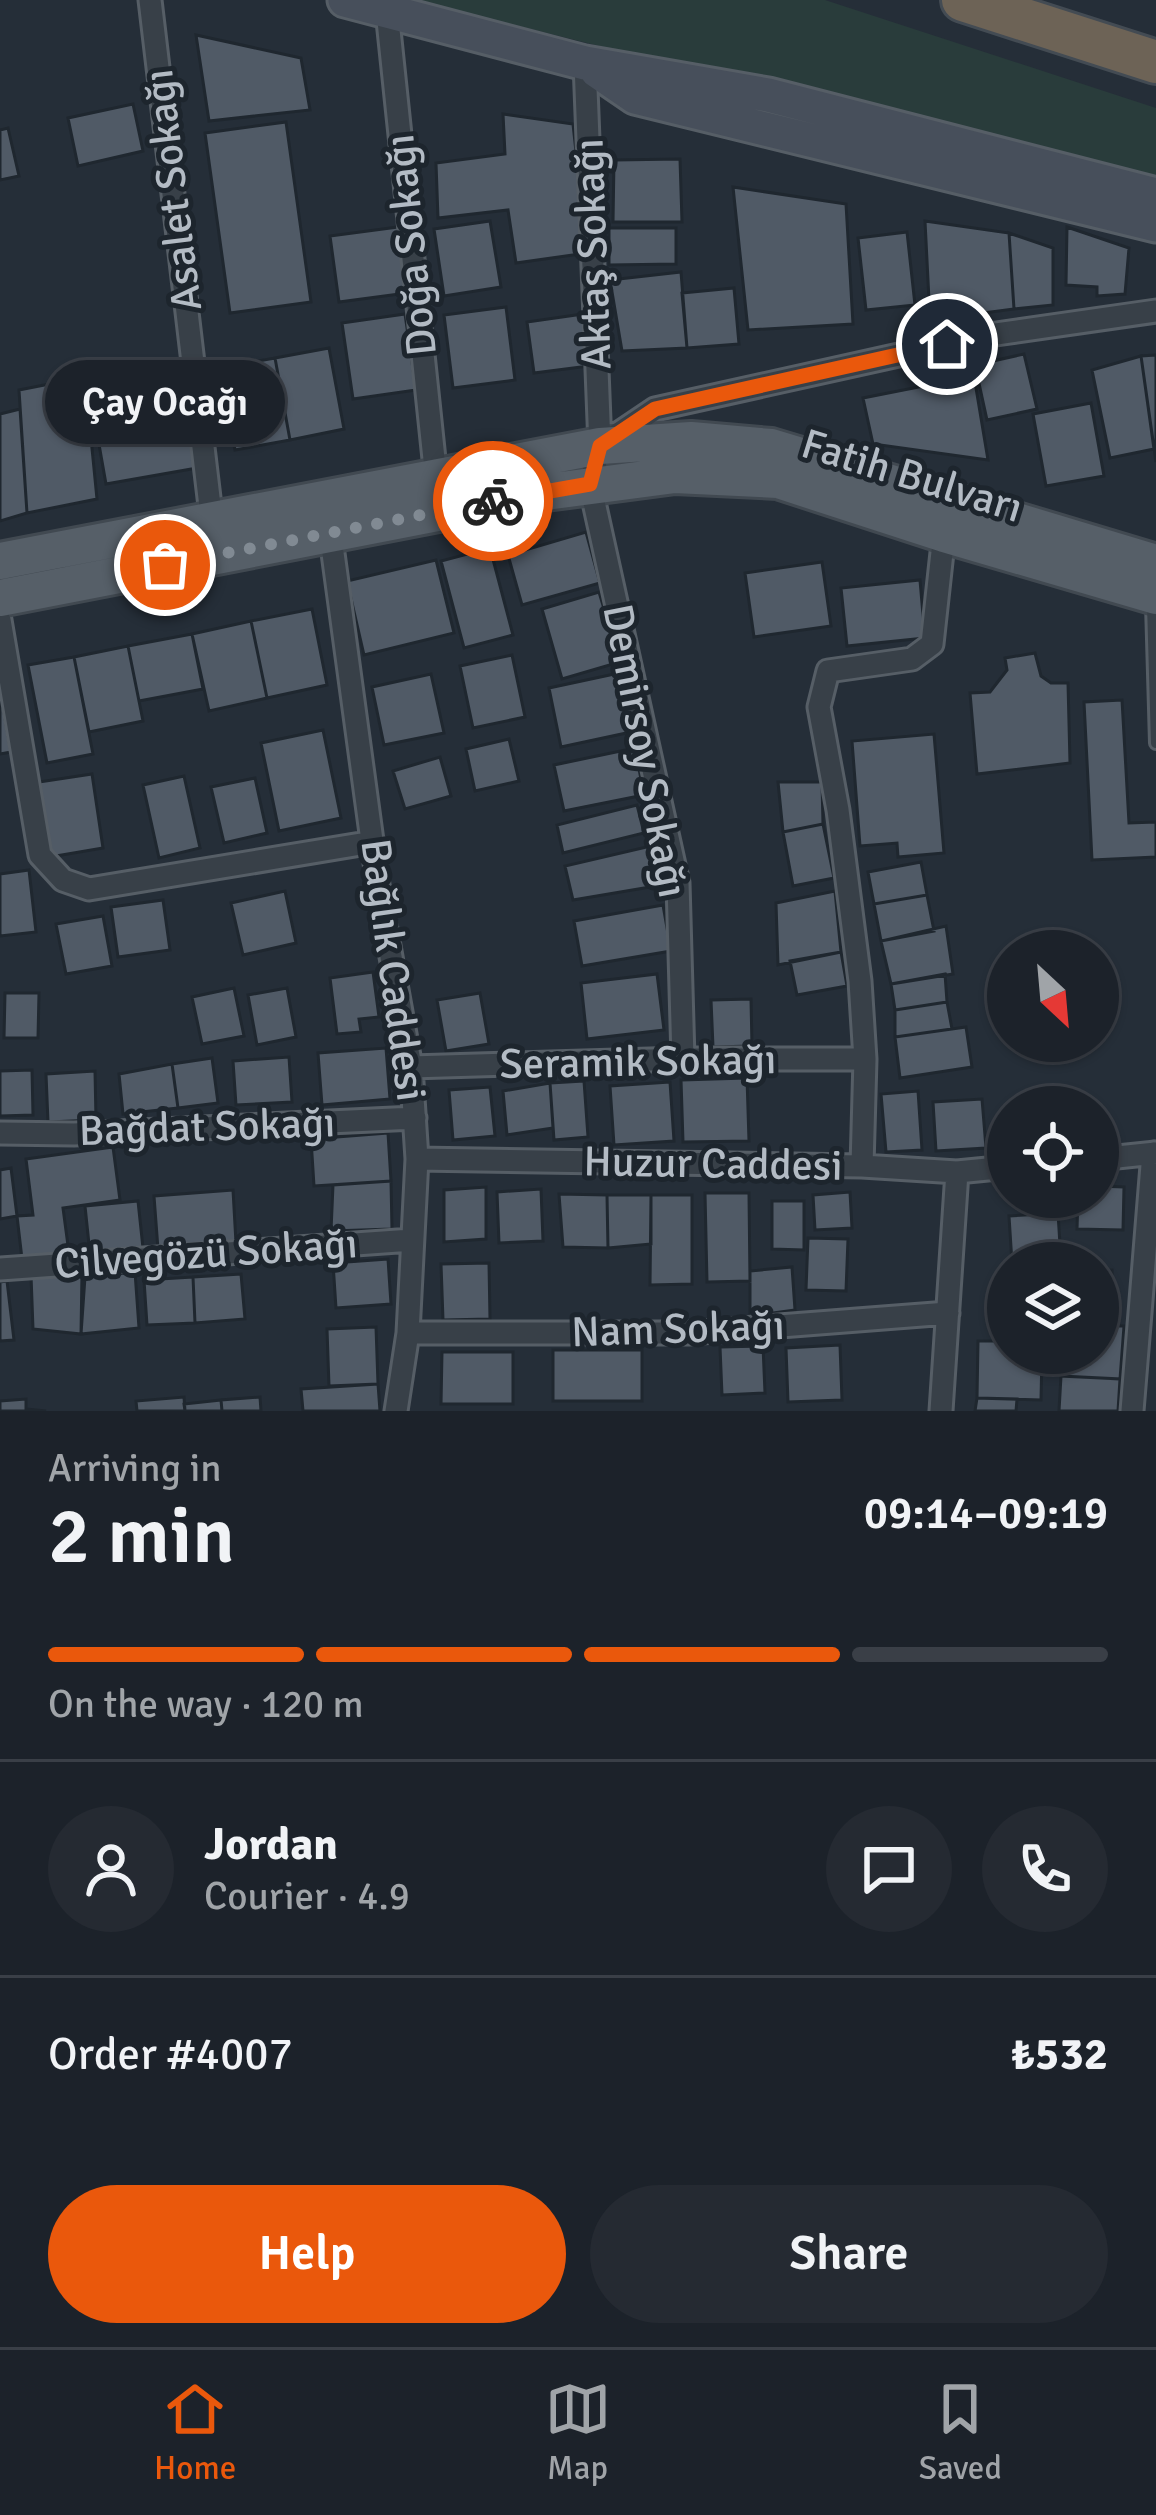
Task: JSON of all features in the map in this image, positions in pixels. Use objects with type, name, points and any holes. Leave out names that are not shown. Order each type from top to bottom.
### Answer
[{"type":"highway","points":[[963,0],[1156,62]]},
{"type":"main road","name":"Fatih Bulvarı","points":[[0,561],[600,446],[691,440],[771,447],[1155,585]]},
{"type":"main road","name":"Fatih Bulvarı","points":[[0,598],[329,531],[590,484],[675,475],[778,479],[944,534],[1155,585]]},
{"type":"street","name":"Asalet Sokağı","points":[[150,0],[212,523]]},
{"type":"street","points":[[345,0],[585,63],[768,94],[1156,195]]},
{"type":"street","name":"Doğa Sokağı","points":[[387,11],[436,478]]},
{"type":"street","points":[[585,63],[635,97],[1156,225]]},
{"type":"street","name":"Aktaş Sokağı","points":[[585,63],[600,446]]},
{"type":"street","points":[[600,446],[655,409],[989,335],[1156,311]]},
{"type":"street","name":"Demirsoy Sokağı","points":[[600,446],[590,484],[678,884],[683,1059]]},
{"type":"street","name":"Bağlık Caddesi","points":[[329,531],[377,885],[411,1067],[415,1118],[408,1333],[396,1411]]},
{"type":"street","points":[[862,1166],[865,1059],[860,981],[820,707],[828,671],[912,659],[932,644],[944,534]]},
{"type":"street","points":[[0,620],[40,855],[62,880],[88,889],[373,842]]},
{"type":"street","name":"Seramik Sokağı","points":[[411,1067],[865,1059]]},
{"type":"street","name":"Bağdat Sokağı","points":[[0,1133],[74,1134],[415,1118]]},
{"type":"street","points":[[1119,1157],[1154,1153],[1132,1411]]},
{"type":"street","name":"Huzur Caddesi","points":[[417,1159],[987,1169]]},
{"type":"street","points":[[940,1411],[957,1172]]},
{"type":"street","name":"Cilvegözü Sokağı","points":[[0,1269],[412,1240]]},
{"type":"street","name":"Nam Sokağı","points":[[408,1333],[689,1333],[948,1313]]},
{"type":"lane","points":[[1155,585],[1156,743]]},
{"type":"green space","points":[[413,0],[825,0],[1156,108],[1156,183]]},
{"type":"building","points":[[196,35],[301,58],[310,110],[209,121]]},
{"type":"building","points":[[133,104],[143,151],[78,166],[68,118]]},
{"type":"building","points":[[503,114],[573,124],[587,253],[516,263],[508,210],[438,218],[436,163],[505,154]]},
{"type":"building","points":[[286,122],[311,302],[230,313],[205,133]]},
{"type":"building","points":[[8,128],[19,176],[0,180],[0,130]]},
{"type":"building","points":[[680,159],[682,222],[613,222],[614,160]]},
{"type":"building","points":[[733,187],[846,204],[853,324],[748,330]]},
{"type":"building","points":[[490,221],[501,287],[444,296],[434,229]]},
{"type":"building","points":[[925,221],[1009,233],[1014,309],[930,320]]},
{"type":"building","points":[[398,227],[407,293],[339,302],[330,236]]},
{"type":"building","points":[[1067,227],[1129,248],[1125,294],[1097,296],[1097,287],[1066,285]]},
{"type":"building","points":[[609,228],[676,228],[676,264],[609,265]]},
{"type":"building","points":[[907,232],[915,305],[866,310],[858,238]]},
{"type":"building","points":[[1009,233],[1053,248],[1053,305],[1014,309]]},
{"type":"building","points":[[681,272],[687,348],[622,351],[610,280]]},
{"type":"building","points":[[734,288],[739,344],[687,348],[682,293]]},
{"type":"building","points":[[506,307],[515,380],[453,388],[444,315]]},
{"type":"building","points":[[405,314],[416,390],[353,399],[342,323]]},
{"type":"building","points":[[583,314],[589,366],[534,373],[527,322]]},
{"type":"building","points":[[329,348],[344,429],[290,440],[275,358]]},
{"type":"building","points":[[1024,354],[1037,409],[987,420],[975,365]]},
{"type":"building","points":[[1156,355],[1156,462],[1141,356]]},
{"type":"building","points":[[1141,356],[1154,449],[1110,458],[1092,370]]},
{"type":"building","points":[[275,358],[290,440],[235,450],[219,368]]},
{"type":"building","points":[[974,376],[988,460],[873,444],[863,398]]},
{"type":"building","points":[[85,377],[97,499],[27,513],[19,390]]},
{"type":"building","points":[[185,399],[197,468],[106,484],[94,416]]},
{"type":"building","points":[[1091,403],[1104,476],[1046,486],[1033,414]]},
{"type":"building","points":[[20,409],[27,513],[0,521],[0,414]]},
{"type":"building","points":[[586,532],[600,583],[522,605],[508,555]]},
{"type":"building","points":[[490,548],[513,635],[464,648],[441,561]]},
{"type":"building","points":[[436,560],[454,633],[364,655],[347,581]]},
{"type":"building","points":[[822,562],[831,626],[754,637],[745,573]]},
{"type":"building","points":[[920,580],[925,638],[847,646],[841,588]]},
{"type":"building","points":[[599,592],[620,662],[562,679],[542,609]]},
{"type":"building","points":[[312,609],[327,685],[267,698],[251,621]]},
{"type":"building","points":[[251,621],[267,698],[209,711],[192,634]]},
{"type":"building","points":[[192,634],[203,689],[139,701],[128,646]]},
{"type":"building","points":[[128,646],[143,721],[89,732],[74,657]]},
{"type":"building","points":[[1035,653],[1041,676],[1051,683],[1068,683],[1070,763],[977,774],[970,693],[990,692],[1007,670],[1005,658]]},
{"type":"building","points":[[512,655],[525,717],[473,728],[460,666]]},
{"type":"building","points":[[74,657],[93,754],[47,763],[28,665]]},
{"type":"building","points":[[619,673],[631,732],[561,747],[549,688]]},
{"type":"building","points":[[431,674],[444,733],[384,745],[372,687]]},
{"type":"building","points":[[0,690],[11,752],[0,754]]},
{"type":"building","points":[[1122,700],[1129,823],[1156,822],[1156,857],[1092,860],[1084,702]]},
{"type":"building","points":[[323,730],[341,818],[279,831],[261,743]]},
{"type":"building","points":[[934,734],[944,853],[898,857],[897,843],[860,846],[852,741]]},
{"type":"building","points":[[509,739],[519,781],[475,791],[466,749]]},
{"type":"building","points":[[635,748],[644,795],[564,811],[554,765]]},
{"type":"building","points":[[440,757],[451,796],[405,809],[393,771]]},
{"type":"building","points":[[92,774],[103,848],[50,857],[39,782]]},
{"type":"building","points":[[184,776],[200,848],[159,858],[143,785]]},
{"type":"building","points":[[255,778],[267,833],[224,843],[211,787]]},
{"type":"building","points":[[778,782],[822,782],[823,824],[783,832]]},
{"type":"building","points":[[637,805],[644,833],[563,853],[557,825]]},
{"type":"building","points":[[823,824],[834,878],[793,886],[783,832]]},
{"type":"building","points":[[655,845],[662,885],[573,900],[565,866]]},
{"type":"building","points":[[921,862],[927,895],[874,904],[868,872]]},
{"type":"building","points":[[29,870],[36,932],[0,936],[0,874]]},
{"type":"building","points":[[285,891],[296,943],[243,955],[231,903]]},
{"type":"building","points":[[835,891],[841,952],[778,965],[776,903]]},
{"type":"building","points":[[927,895],[934,931],[881,941],[874,904]]},
{"type":"building","points":[[163,900],[170,950],[118,957],[111,907]]},
{"type":"building","points":[[663,905],[671,951],[582,966],[574,921]]},
{"type":"building","points":[[103,916],[112,966],[66,974],[56,924]]},
{"type":"building","points":[[946,926],[953,974],[891,984],[881,941]]},
{"type":"building","points":[[841,952],[847,986],[797,995],[790,961]]},
{"type":"building","points":[[373,972],[379,1017],[359,1019],[361,1032],[337,1034],[330,978]]},
{"type":"building","points":[[657,974],[664,1030],[587,1039],[581,983]]},
{"type":"building","points":[[945,974],[947,1002],[895,1010],[891,984]]},
{"type":"building","points":[[234,988],[244,1036],[202,1044],[192,997]]},
{"type":"building","points":[[287,988],[296,1037],[257,1045],[248,995]]},
{"type":"building","points":[[5,993],[39,993],[38,1038],[4,1038]]},
{"type":"building","points":[[480,993],[489,1044],[446,1051],[437,1000]]},
{"type":"building","points":[[751,999],[752,1046],[713,1047],[711,1000]]},
{"type":"building","points":[[947,1002],[952,1029],[895,1037],[895,1010]]},
{"type":"building","points":[[966,1027],[972,1067],[900,1078],[895,1037]]},
{"type":"building","points":[[386,1048],[390,1099],[322,1105],[318,1053]]},
{"type":"building","points":[[289,1057],[292,1102],[236,1105],[233,1061]]},
{"type":"building","points":[[212,1058],[218,1103],[178,1108],[172,1064]]},
{"type":"building","points":[[172,1064],[178,1108],[123,1114],[119,1074]]},
{"type":"building","points":[[32,1070],[33,1115],[0,1116],[0,1071]]},
{"type":"building","points":[[95,1071],[96,1120],[48,1122],[46,1074]]},
{"type":"building","points":[[747,1078],[749,1141],[683,1142],[681,1080]]},
{"type":"building","points":[[584,1081],[588,1137],[554,1140],[550,1083]]},
{"type":"building","points":[[670,1082],[674,1141],[614,1145],[610,1086]]},
{"type":"building","points":[[550,1083],[553,1128],[507,1135],[503,1091]]},
{"type":"building","points":[[490,1087],[495,1136],[453,1140],[449,1090]]},
{"type":"building","points":[[918,1091],[922,1150],[886,1152],[881,1094]]},
{"type":"building","points":[[982,1099],[986,1148],[936,1151],[933,1102]]},
{"type":"building","points":[[388,1133],[391,1181],[314,1186],[311,1139]]},
{"type":"building","points":[[113,1147],[120,1200],[63,1208],[69,1253],[22,1259],[17,1216],[33,1215],[26,1159]]},
{"type":"building","points":[[11,1168],[17,1216],[0,1219],[0,1170]]},
{"type":"building","points":[[391,1181],[392,1229],[331,1231],[333,1185]]},
{"type":"building","points":[[486,1187],[486,1239],[444,1242],[444,1190]]},
{"type":"building","points":[[1119,1187],[1124,1187],[1123,1230],[1077,1229],[1077,1218],[1119,1218]]},
{"type":"building","points":[[541,1189],[543,1241],[499,1243],[497,1192]]},
{"type":"building","points":[[233,1190],[236,1243],[158,1249],[154,1196]]},
{"type":"building","points":[[850,1192],[852,1228],[815,1230],[813,1195]]},
{"type":"building","points":[[705,1193],[749,1193],[750,1281],[707,1282]]},
{"type":"building","points":[[559,1194],[607,1195],[608,1248],[563,1247]]},
{"type":"building","points":[[607,1195],[651,1195],[651,1244],[608,1248]]},
{"type":"building","points":[[651,1195],[692,1195],[692,1284],[650,1285]]},
{"type":"building","points":[[138,1201],[143,1248],[90,1254],[85,1206]]},
{"type":"building","points":[[772,1201],[804,1201],[804,1250],[772,1249]]},
{"type":"building","points":[[1009,1218],[1058,1218],[1060,1242],[1011,1242]]},
{"type":"building","points":[[808,1238],[848,1239],[846,1291],[806,1290]]},
{"type":"building","points":[[388,1259],[391,1304],[336,1308],[333,1263]]},
{"type":"building","points":[[489,1263],[490,1319],[443,1320],[441,1264]]},
{"type":"building","points":[[792,1267],[795,1310],[750,1316],[750,1271]]},
{"type":"building","points":[[135,1272],[139,1328],[81,1334],[85,1277]]},
{"type":"building","points":[[82,1274],[81,1334],[33,1329],[31,1275]]},
{"type":"building","points":[[241,1274],[245,1319],[195,1323],[193,1277]]},
{"type":"building","points":[[193,1277],[195,1323],[147,1325],[144,1280]]},
{"type":"building","points":[[7,1281],[14,1340],[0,1341],[0,1282]]},
{"type":"building","points":[[1119,1326],[1124,1326],[1120,1379],[1061,1376],[1119,1374]]},
{"type":"building","points":[[376,1327],[378,1384],[329,1386],[327,1329]]},
{"type":"building","points":[[978,1341],[987,1341],[987,1374],[1042,1374],[1041,1400],[977,1398]]},
{"type":"building","points":[[840,1345],[842,1400],[788,1402],[786,1348]]},
{"type":"building","points":[[763,1346],[765,1393],[722,1395],[720,1347]]},
{"type":"building","points":[[553,1350],[642,1350],[642,1401],[553,1401]]},
{"type":"building","points":[[442,1352],[513,1352],[513,1404],[441,1404]]},
{"type":"building","points":[[1061,1376],[1120,1379],[1118,1411],[1059,1411]]},
{"type":"building","points":[[378,1384],[380,1411],[303,1411],[301,1389]]},
{"type":"building","points":[[184,1397],[185,1411],[137,1411],[136,1401]]},
{"type":"building","points":[[260,1397],[261,1411],[222,1411],[221,1400]]},
{"type":"building","points":[[977,1398],[1017,1399],[1016,1411],[975,1411]]},
{"type":"building","points":[[26,1399],[26,1409],[46,1411],[0,1411],[0,1401]]},
{"type":"building","points":[[221,1400],[222,1411],[185,1411],[184,1404]]},
{"type":"way so far","points":[[165,565],[493,501]]},
{"type":"place","name":"Çay Ocağı","points":[[165,565]]},
{"type":"route","points":[[493,501],[590,484],[600,446],[655,409],[947,344]]}]
